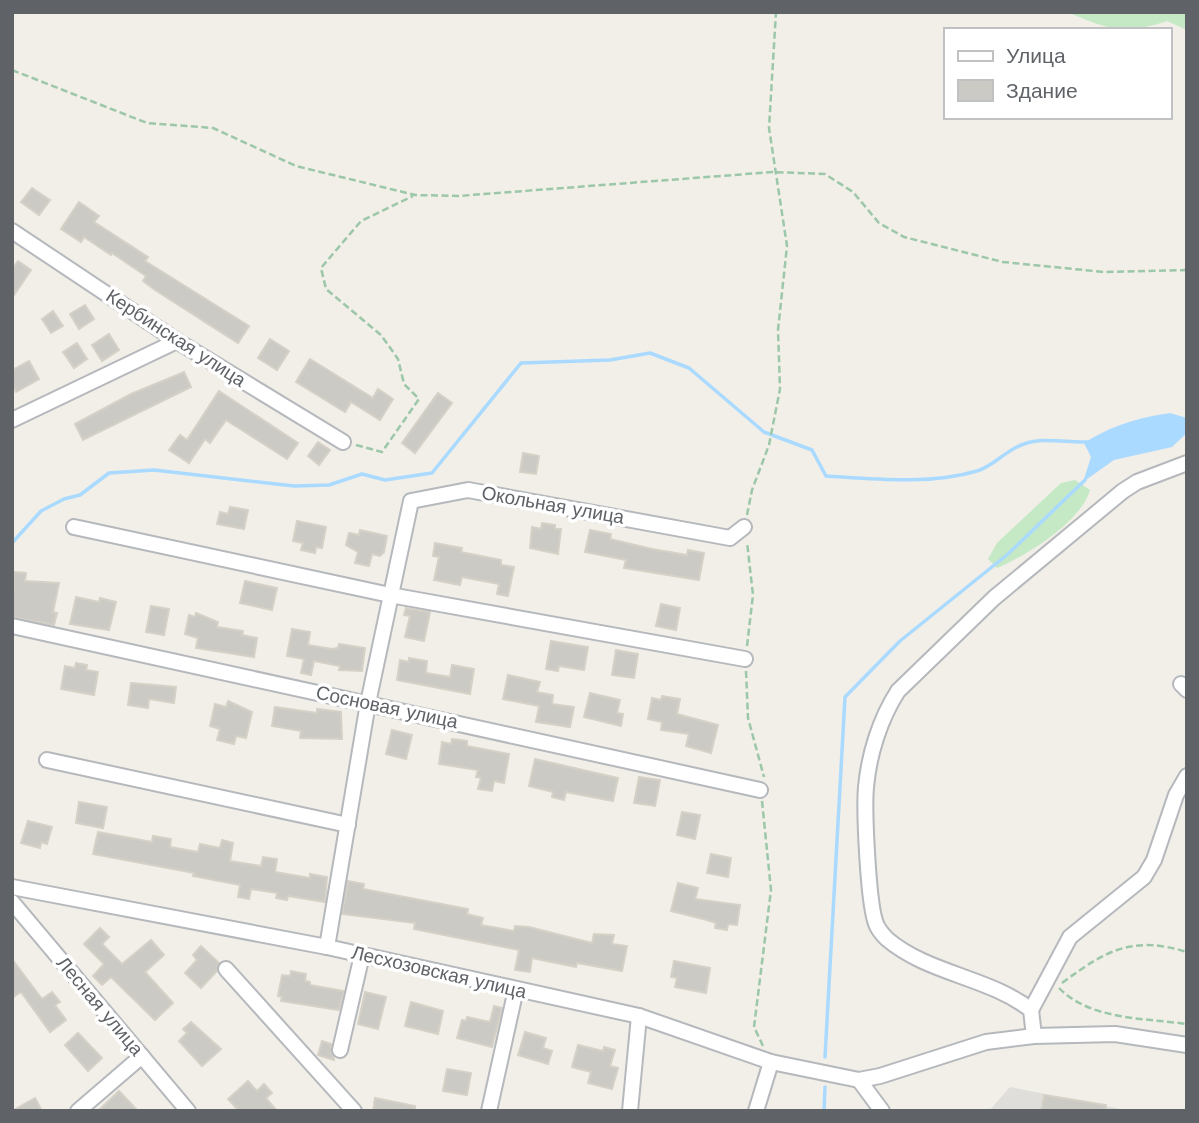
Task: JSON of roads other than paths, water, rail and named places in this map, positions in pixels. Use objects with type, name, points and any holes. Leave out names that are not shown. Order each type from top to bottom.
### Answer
[{"type":"street","name":"Кербинская улица","points":[[12,231],[177,341],[343,442]]},
{"type":"street","points":[[12,420],[177,341]]},
{"type":"street","points":[[1031,1010],[1014,996],[915,956],[887,939],[876,926],[872,904],[866,788],[875,743],[887,710],[898,691],[994,598],[1123,491],[1137,482],[1187,463]]},
{"type":"street","name":"Окольная улица","points":[[390,595],[411,501],[468,490],[730,538],[744,527]]},
{"type":"street","points":[[74,527],[390,595],[746,659]]},
{"type":"street","points":[[327,947],[368,703],[390,595]]},
{"type":"street","name":"Сосновая улица","points":[[12,626],[760,790]]},
{"type":"street","points":[[47,760],[348,825]]},
{"type":"street","points":[[1034,1036],[1031,1010],[1070,937],[1144,877],[1154,860],[1176,795],[1187,776]]},
{"type":"street","name":"Лесхозовская улица","points":[[12,887],[327,947],[639,1016],[771,1062],[859,1080]]},
{"type":"street","name":"Лесная улица","points":[[12,902],[188,1111]]},
{"type":"street","points":[[340,1050],[362,955]]},
{"type":"street","points":[[226,969],[354,1111]]},
{"type":"street","points":[[489,1111],[516,989]]},
{"type":"street","points":[[630,1111],[639,1016]]},
{"type":"street","points":[[882,1111],[859,1080],[880,1076],[986,1042],[1034,1036],[1115,1034],[1187,1045]]},
{"type":"street","points":[[78,1111],[142,1056]]},
{"type":"street","points":[[756,1111],[771,1062]]},
{"type":"water","points":[[1170,413],[1187,418],[1187,433],[1172,447],[1114,460],[1083,482],[1091,457],[1084,443],[1126,423]]},
{"type":"waterway","points":[[12,543],[41,511],[64,499],[80,495],[109,473],[154,470],[294,486],[329,485],[362,474],[385,480],[432,473],[521,363],[610,360],[650,353],[689,368],[764,432],[812,450],[826,476],[902,480],[940,478],[983,469],[1018,446],[1032,442],[1088,442]]},
{"type":"waterway","points":[[825,1057],[845,697],[900,641],[1008,554],[1085,480]]},
{"type":"waterway","points":[[824,1111],[825,1087]]}]
